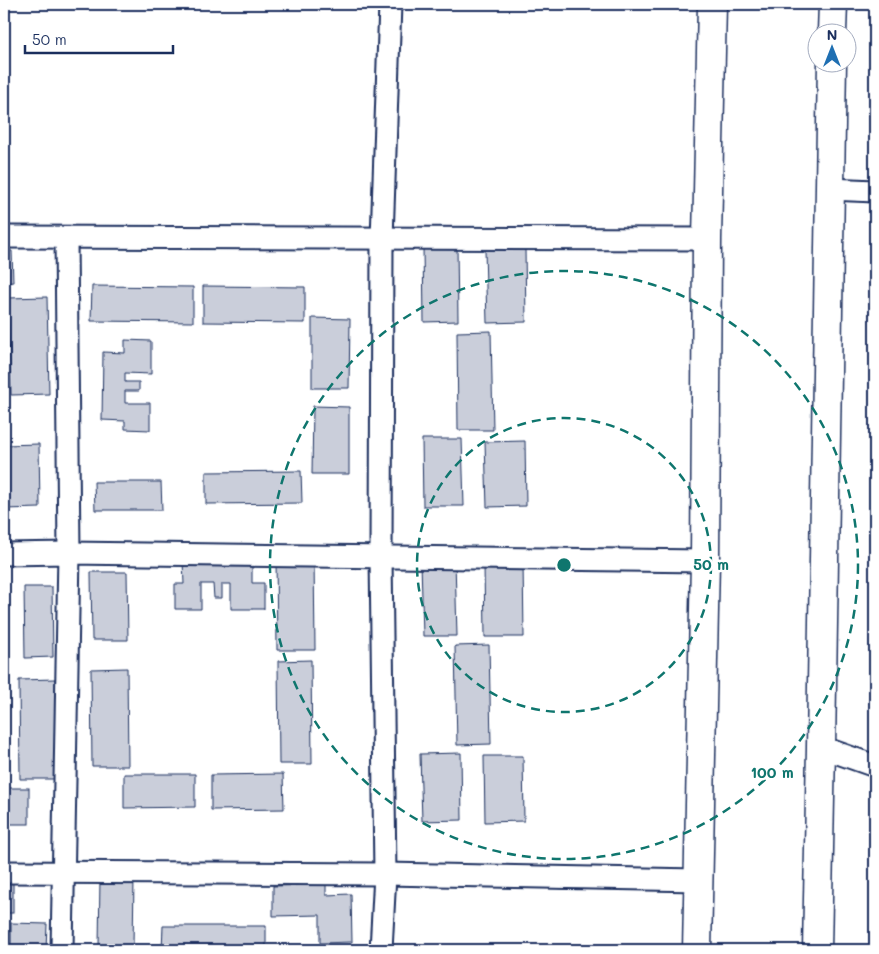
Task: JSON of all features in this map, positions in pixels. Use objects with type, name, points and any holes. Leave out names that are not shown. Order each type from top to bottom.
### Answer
[{"type":"highway","points":[[697,950],[705,561],[707,239],[712,4]]},
{"type":"highway","points":[[832,4],[832,22]]},
{"type":"highway","points":[[817,950],[832,72]]},
{"type":"street","points":[[381,950],[385,874],[381,556],[382,239],[390,4]]},
{"type":"street","points":[[830,189],[875,191]]},
{"type":"street","points":[[4,237],[707,239]]},
{"type":"street","points":[[62,950],[69,553],[66,238]]},
{"type":"street","points":[[4,554],[381,556],[705,561]]},
{"type":"street","points":[[821,747],[875,766]]},
{"type":"street","points":[[4,872],[385,874],[698,880]]},
{"type":"building","points":[[423,246],[457,246],[458,321],[424,322]]},
{"type":"building","points":[[525,249],[526,322],[487,323],[485,250]]},
{"type":"building","points":[[4,251],[12,251],[13,282],[4,283]]},
{"type":"building","points":[[92,286],[193,287],[193,322],[91,321]]},
{"type":"building","points":[[203,286],[305,287],[305,323],[203,322]]},
{"type":"building","points":[[47,297],[49,394],[11,395],[8,298]]},
{"type":"building","points":[[312,318],[350,319],[349,388],[312,388]]},
{"type":"building","points":[[491,331],[493,430],[458,430],[457,332]]},
{"type":"building","points":[[125,340],[151,341],[151,374],[125,373],[125,382],[139,382],[139,391],[125,391],[125,403],[150,403],[150,430],[125,429],[125,421],[102,420],[103,352],[125,353]]},
{"type":"building","points":[[313,406],[349,407],[349,474],[312,474]]},
{"type":"building","points":[[422,439],[462,439],[464,506],[423,506]]},
{"type":"building","points":[[525,441],[526,506],[487,507],[485,442]]},
{"type":"building","points":[[39,444],[40,508],[5,509],[4,445]]},
{"type":"building","points":[[301,471],[302,503],[206,504],[206,472]]},
{"type":"building","points":[[94,482],[161,482],[162,510],[95,510]]},
{"type":"building","points":[[276,558],[314,558],[315,650],[277,650]]},
{"type":"building","points":[[252,560],[252,583],[264,583],[264,609],[231,609],[231,584],[222,584],[222,598],[214,598],[213,584],[201,584],[201,609],[175,609],[175,584],[184,584],[183,561]]},
{"type":"building","points":[[455,560],[457,636],[423,636],[421,561]]},
{"type":"building","points":[[523,563],[524,637],[485,637],[484,564]]},
{"type":"building","points":[[91,572],[127,572],[128,640],[92,640]]},
{"type":"building","points":[[24,587],[52,587],[53,657],[25,658]]},
{"type":"building","points":[[489,645],[491,744],[457,745],[455,646]]},
{"type":"building","points":[[311,660],[312,764],[279,764],[278,661]]},
{"type":"building","points":[[127,668],[128,766],[92,766],[91,669]]},
{"type":"building","points":[[55,679],[56,779],[20,779],[19,680]]},
{"type":"building","points":[[461,753],[462,820],[422,821],[420,754]]},
{"type":"building","points":[[484,756],[523,756],[524,821],[485,822]]},
{"type":"building","points":[[124,774],[195,774],[195,807],[124,808]]},
{"type":"building","points":[[283,774],[284,809],[211,810],[211,775]]},
{"type":"building","points":[[4,788],[29,788],[29,824],[4,824]]},
{"type":"building","points":[[4,878],[13,878],[13,913],[4,913]]},
{"type":"building","points":[[100,878],[134,878],[133,946],[99,946]]},
{"type":"building","points":[[326,885],[326,895],[351,894],[352,942],[320,943],[320,915],[273,916],[273,886]]},
{"type":"building","points":[[11,923],[47,924],[46,950],[11,950]]},
{"type":"building","points":[[163,926],[266,926],[266,950],[162,950]]}]
